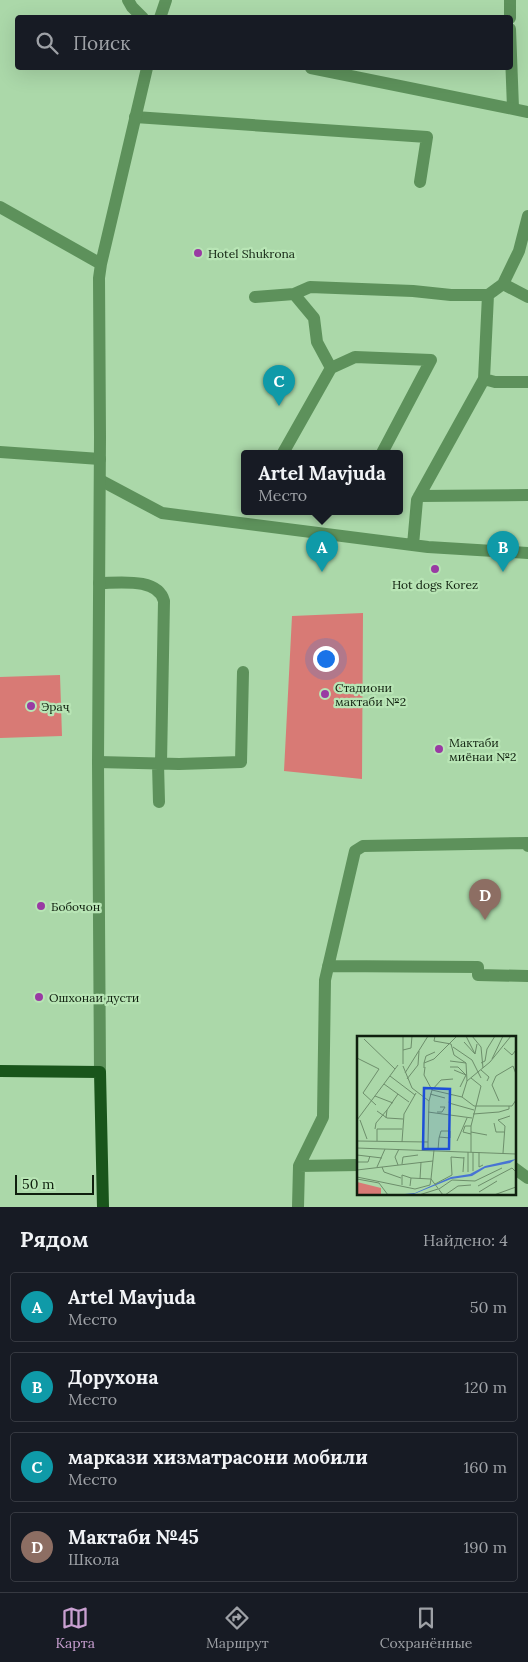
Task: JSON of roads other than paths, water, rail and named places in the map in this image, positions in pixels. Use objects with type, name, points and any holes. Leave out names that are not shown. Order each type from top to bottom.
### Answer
[{"type":"main road","points":[[0,1071],[100,1072],[103,1207]]},
{"type":"street","points":[[128,0],[140,15]]},
{"type":"street","points":[[161,15],[166,0]]},
{"type":"street","points":[[510,0],[510,15]]},
{"type":"street","points":[[100,1072],[98,762],[99,278],[100,264],[147,70]]},
{"type":"street","points":[[321,70],[528,112]]},
{"type":"street","points":[[512,70],[513,108]]},
{"type":"street","points":[[135,117],[427,137],[420,182]]},
{"type":"street","points":[[0,207],[100,264]]},
{"type":"street","points":[[255,297],[294,294],[310,287],[414,291],[451,296],[488,295],[503,284],[519,251],[528,216]]},
{"type":"street","points":[[503,284],[528,296]]},
{"type":"street","points":[[294,294],[314,318],[317,342],[331,368]]},
{"type":"street","points":[[413,545],[417,500],[484,380],[488,295]]},
{"type":"street","points":[[285,450],[331,368],[355,357],[431,360],[384,450]]},
{"type":"street","points":[[484,380],[528,382]]},
{"type":"street","points":[[0,452],[100,459]]},
{"type":"street","points":[[100,480],[162,513],[413,545],[528,553]]},
{"type":"street","points":[[419,496],[528,495]]},
{"type":"street","points":[[243,523],[248,515]]},
{"type":"street","points":[[99,583],[147,584],[157,589],[164,601],[159,802]]},
{"type":"street","points":[[98,762],[160,764],[241,762],[243,672]]},
{"type":"street","points":[[298,1207],[299,1166],[323,1117],[325,980],[355,851],[363,846],[528,843],[528,846]]},
{"type":"street","points":[[328,966],[478,968],[478,975],[528,976]]},
{"type":"street","points":[[299,1166],[357,1165]]},
{"type":"street","points":[[516,1169],[528,1178]]},
{"type":"place","name":"Hotel Shukrona","points":[[198,253]]},
{"type":"place","name":"маркази хизматрасони мобили","points":[[279,406]]},
{"type":"place","name":"Hot dogs Korez","points":[[435,569]]},
{"type":"place","name":"Artel Mavjuda","points":[[322,572]]},
{"type":"place","name":"Дорухона","points":[[503,572]]},
{"type":"place","name":"Стадиони мактаби №2","points":[[325,694]]},
{"type":"place","name":"Эраҷ","points":[[31,706]]},
{"type":"place","name":"Мактаби миёнаи №2","points":[[439,749]]},
{"type":"place","name":"Бобочон","points":[[41,906]]},
{"type":"place","name":"Мактаби №45","points":[[485,920]]},
{"type":"place","name":"Ошхонаи дусти","points":[[39,997]]}]
